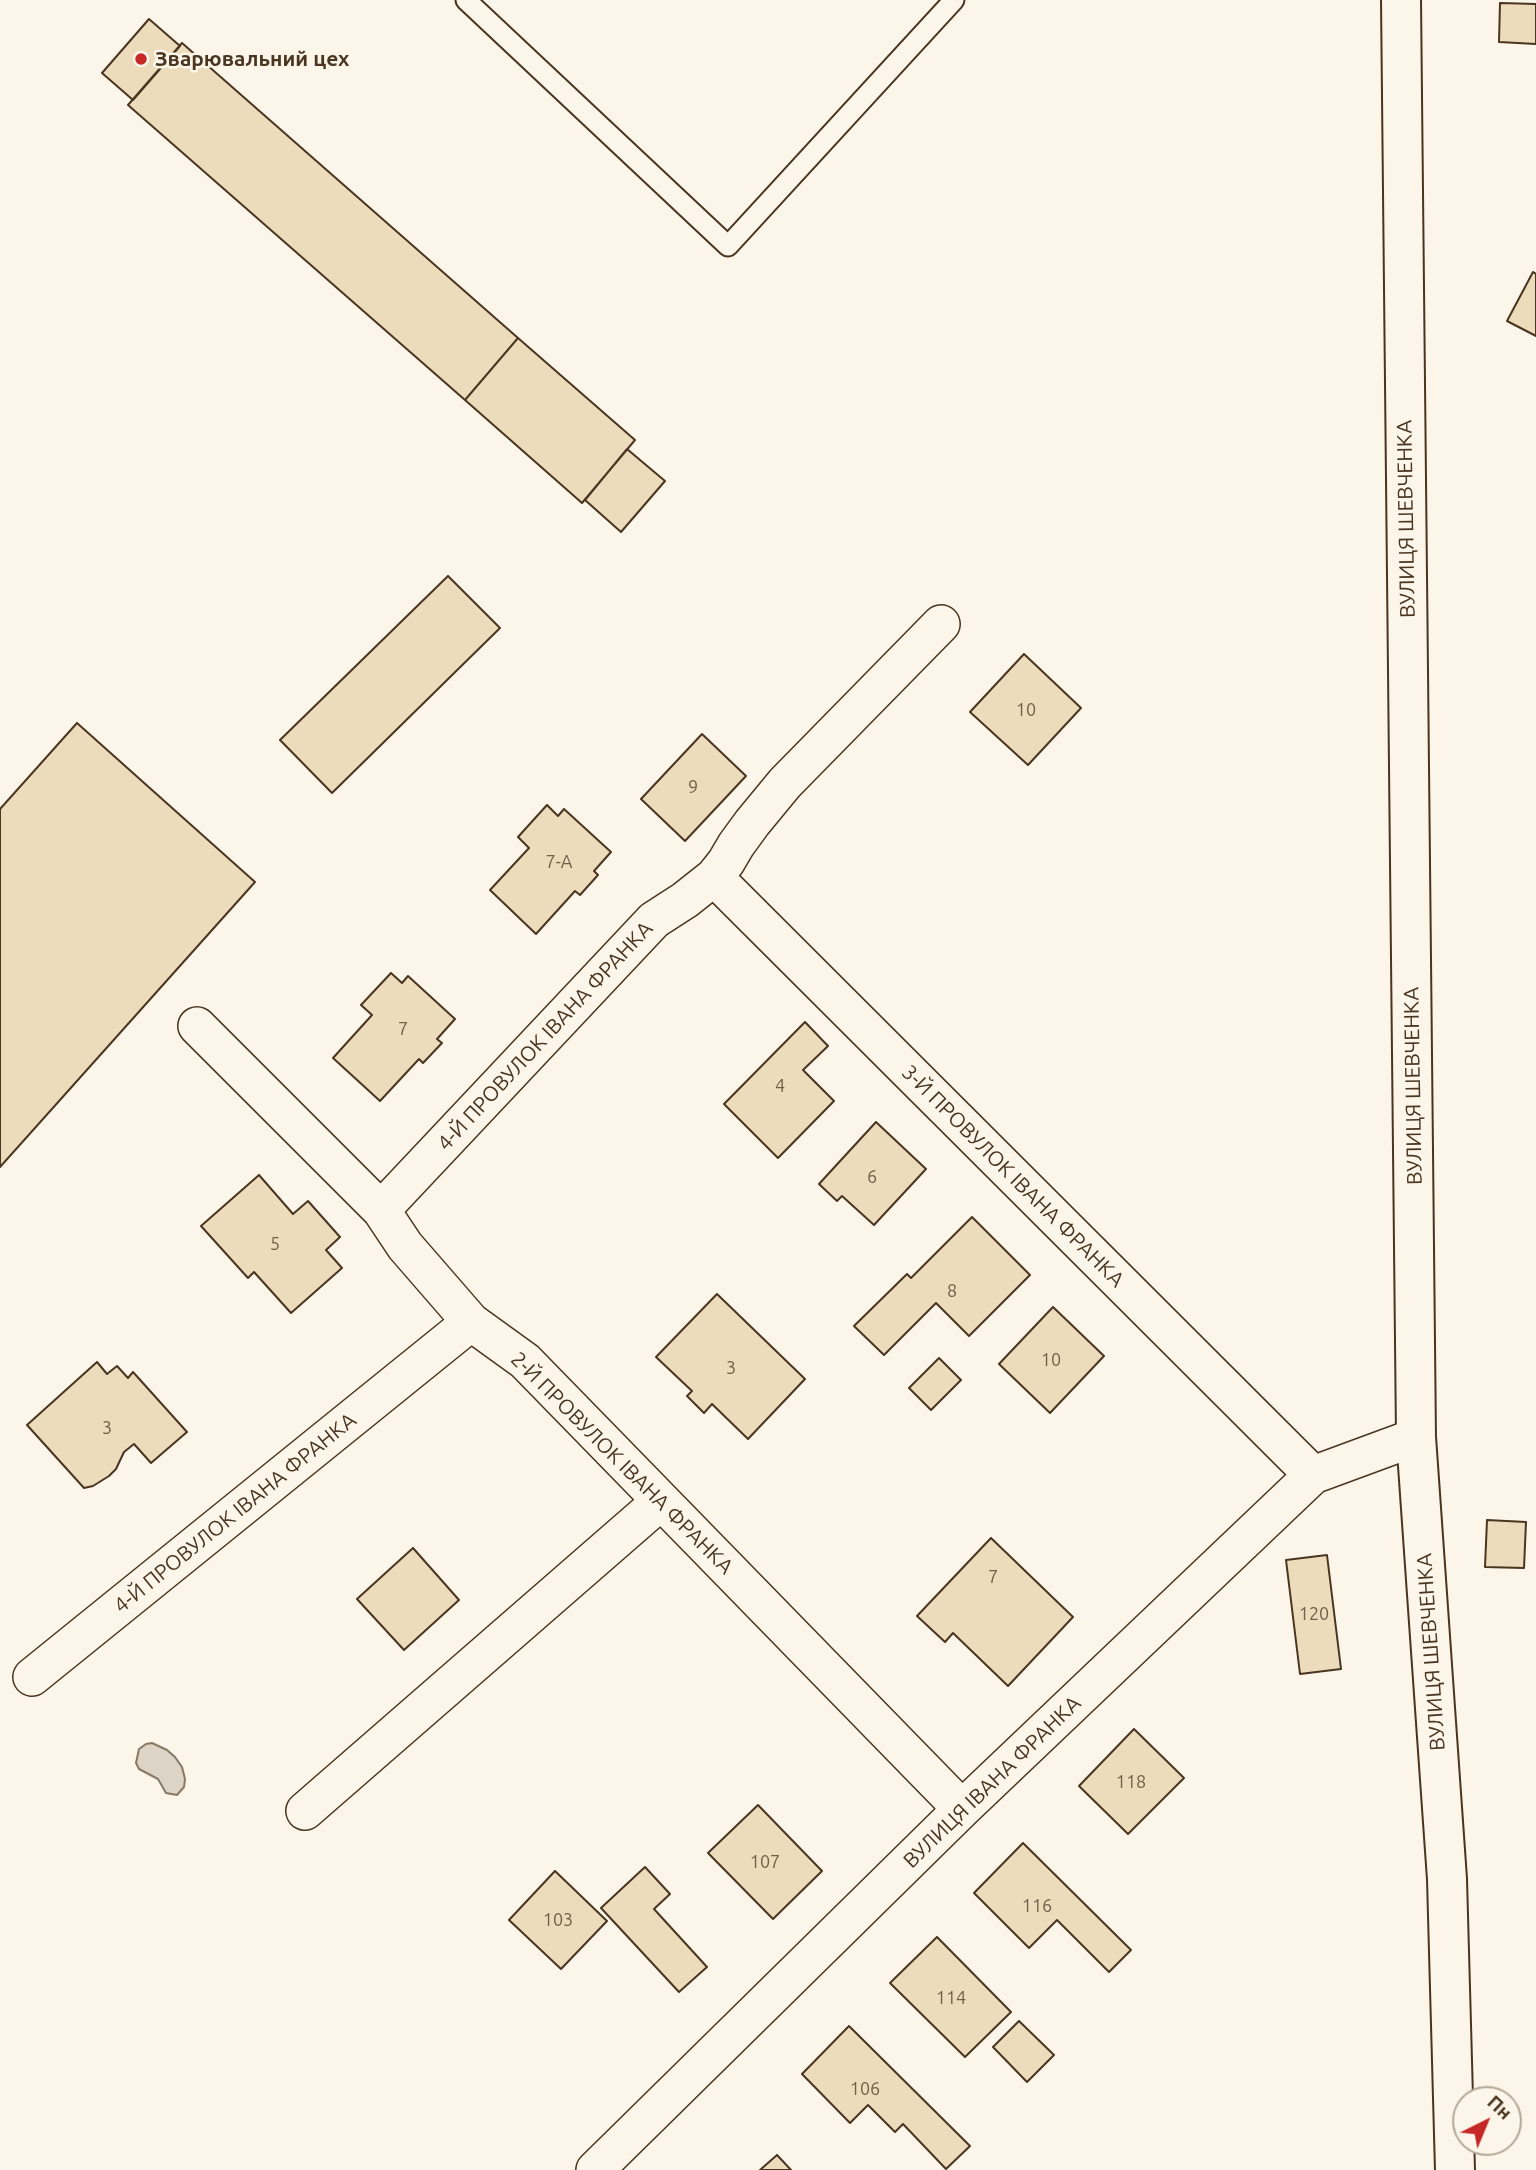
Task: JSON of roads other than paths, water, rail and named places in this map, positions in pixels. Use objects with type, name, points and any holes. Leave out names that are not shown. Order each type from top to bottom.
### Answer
[{"type":"main road","name":"ВУЛИЦЯ ШЕВЧЕНКА","points":[[1401,0],[1416,1437],[1447,1879],[1455,2170]]},
{"type":"street","name":"4-Й ПРОВУЛОК ІВАНА ФРАНКА","points":[[381,1210],[654,920],[714,877],[785,783],[941,624]]},
{"type":"street","name":"3-Й ПРОВУЛОК ІВАНА ФРАНКА","points":[[714,877],[1313,1475]]},
{"type":"street","name":"2-Й ПРОВУЛОК ІВАНА ФРАНКА","points":[[197,1026],[381,1210],[405,1246],[471,1322],[525,1361],[962,1809]]},
{"type":"street","name":"4-Й ПРОВУЛОК ІВАНА ФРАНКА","points":[[32,1677],[471,1322]]},
{"type":"street","name":"ВУЛИЦЯ ІВАНА ФРАНКА","points":[[595,2170],[962,1809],[1313,1475],[1416,1437]]},
{"type":"street","points":[[305,1811],[661,1500]]},
{"type":"lane","points":[[466,0],[728,246],[954,0]]},
{"type":"place","name":"Зварювальний цех","points":[[141,59]]}]
